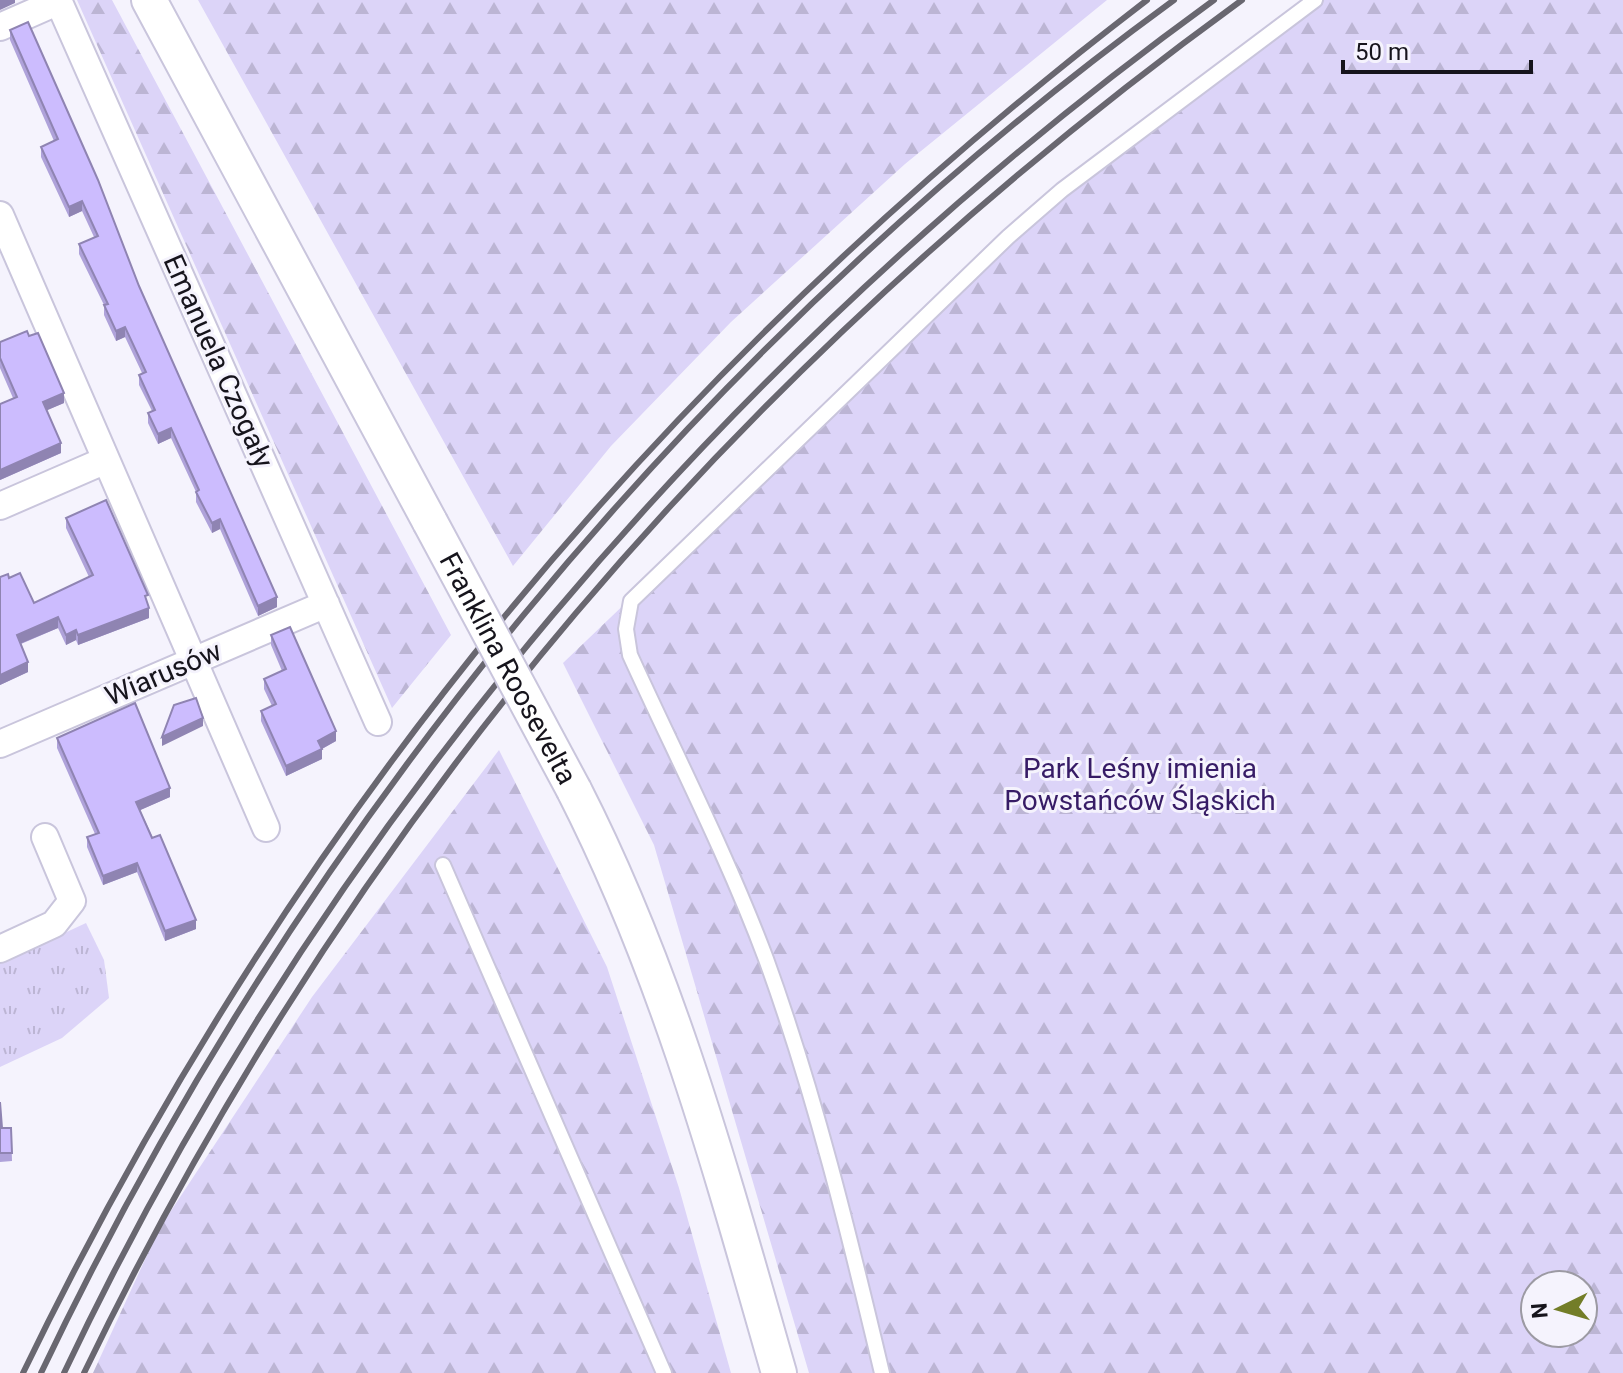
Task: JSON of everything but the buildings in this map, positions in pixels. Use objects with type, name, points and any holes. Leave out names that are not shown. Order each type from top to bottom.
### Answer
[{"type":"street","name":"Franklina Roosevelta","points":[[149,0],[603,847],[660,982],[705,1114],[779,1373]]},
{"type":"street","name":"Emanuela Czogały","points":[[0,27],[58,1],[378,722]]},
{"type":"street","points":[[0,215],[10,264],[106,460],[266,828]]},
{"type":"street","points":[[0,506],[106,460]]},
{"type":"street","name":"Wiarusów","points":[[0,744],[326,604]]},
{"type":"street","points":[[0,949],[54,924],[72,901],[45,837]]},
{"type":"lane","points":[[882,1373],[845,1215],[766,960],[728,865],[630,655],[626,629],[631,601],[1008,237],[1062,190],[1315,0]]},
{"type":"lane","points":[[443,865],[664,1373]]},
{"type":"green space","points":[[77,0],[112,0],[451,635],[392,708]]},
{"type":"green space","points":[[198,0],[1107,0],[905,164],[731,322],[611,446],[513,566]]},
{"type":"green space","name":"Park Leśny imienia Powstańców Śląskich","points":[[1315,0],[1623,0],[1623,1373],[809,1373],[654,845],[563,663],[1008,237]]},
{"type":"green space","points":[[499,750],[607,967],[679,1188],[731,1373],[93,1373],[159,1229],[312,997]]},
{"type":"green space","points":[[86,923],[104,960],[109,998],[62,1038],[0,1067],[0,963]]},
{"type":"railway","points":[[23,1373],[128,1171],[243,978],[368,794],[502,619],[648,452],[803,294],[970,143],[1147,0]]},
{"type":"railway","points":[[41,1373],[144,1173],[258,980],[385,794],[522,616],[671,447],[829,288],[997,138],[1174,0]]},
{"type":"railway","points":[[64,1373],[168,1172],[284,978],[413,792],[553,614],[704,446],[865,287],[1035,138],[1214,0]]},
{"type":"railway","points":[[84,1373],[191,1168],[308,973],[437,789],[576,613],[726,447],[887,290],[1059,141],[1242,0]]}]
